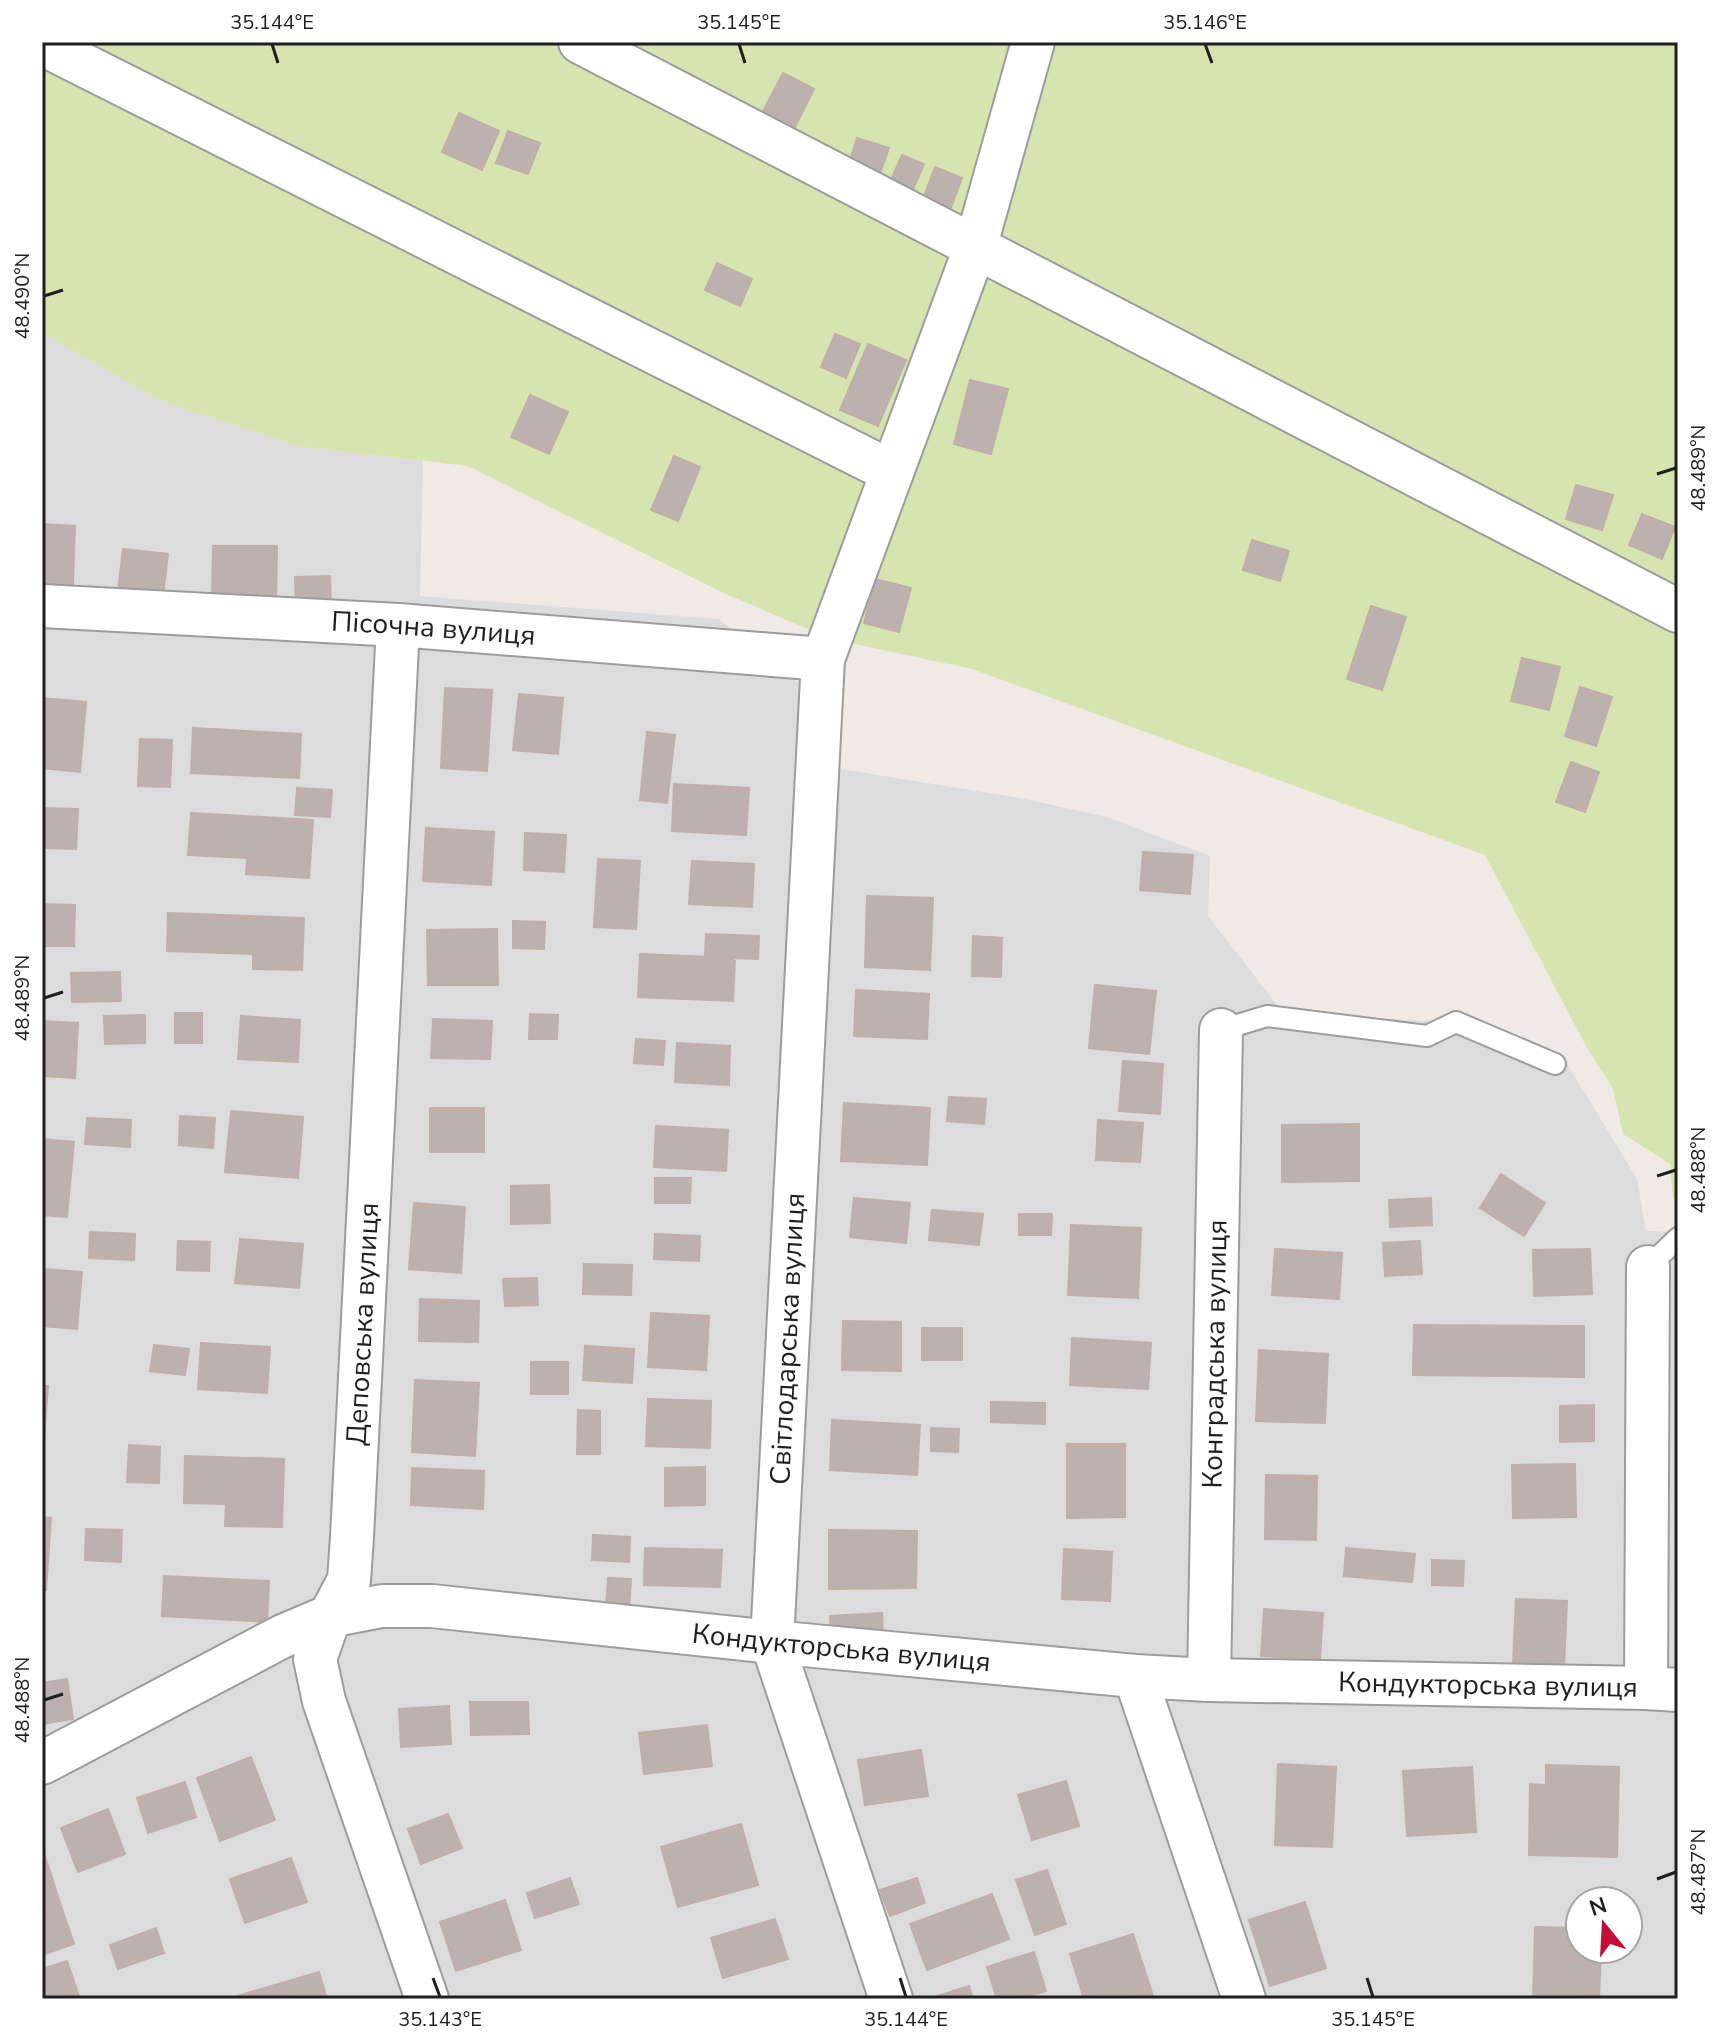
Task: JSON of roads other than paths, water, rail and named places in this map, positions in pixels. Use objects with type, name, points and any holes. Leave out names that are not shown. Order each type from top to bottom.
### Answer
[{"type":"street","points":[[580,42],[1678,611]]},
{"type":"street","name":"Світлодарська вулиця","points":[[891,1999],[772,1642],[823,659],[975,248],[1033,42]]},
{"type":"street","points":[[42,44],[892,472]]},
{"type":"street","name":"Пісочна вулиця","points":[[42,606],[398,625],[823,659]]},
{"type":"street","name":"Деповська вулиця","points":[[398,625],[349,1580],[330,1616],[315,1659],[324,1701],[427,1999]]},
{"type":"street","name":"Конградська вулиця","points":[[1209,1680],[1221,1030]]},
{"type":"street","points":[[1648,1267],[1662,1689]]},
{"type":"street","name":"Кондукторська вулиця","points":[[42,1763],[283,1636],[330,1616],[382,1606],[432,1606],[1135,1676],[1662,1689]]},
{"type":"street","points":[[1135,1676],[1244,1999]]},
{"type":"lane","points":[[1221,1030],[1267,1016],[1427,1036],[1456,1022],[1555,1064]]},
{"type":"lane","points":[[1648,1267],[1678,1238]]}]
